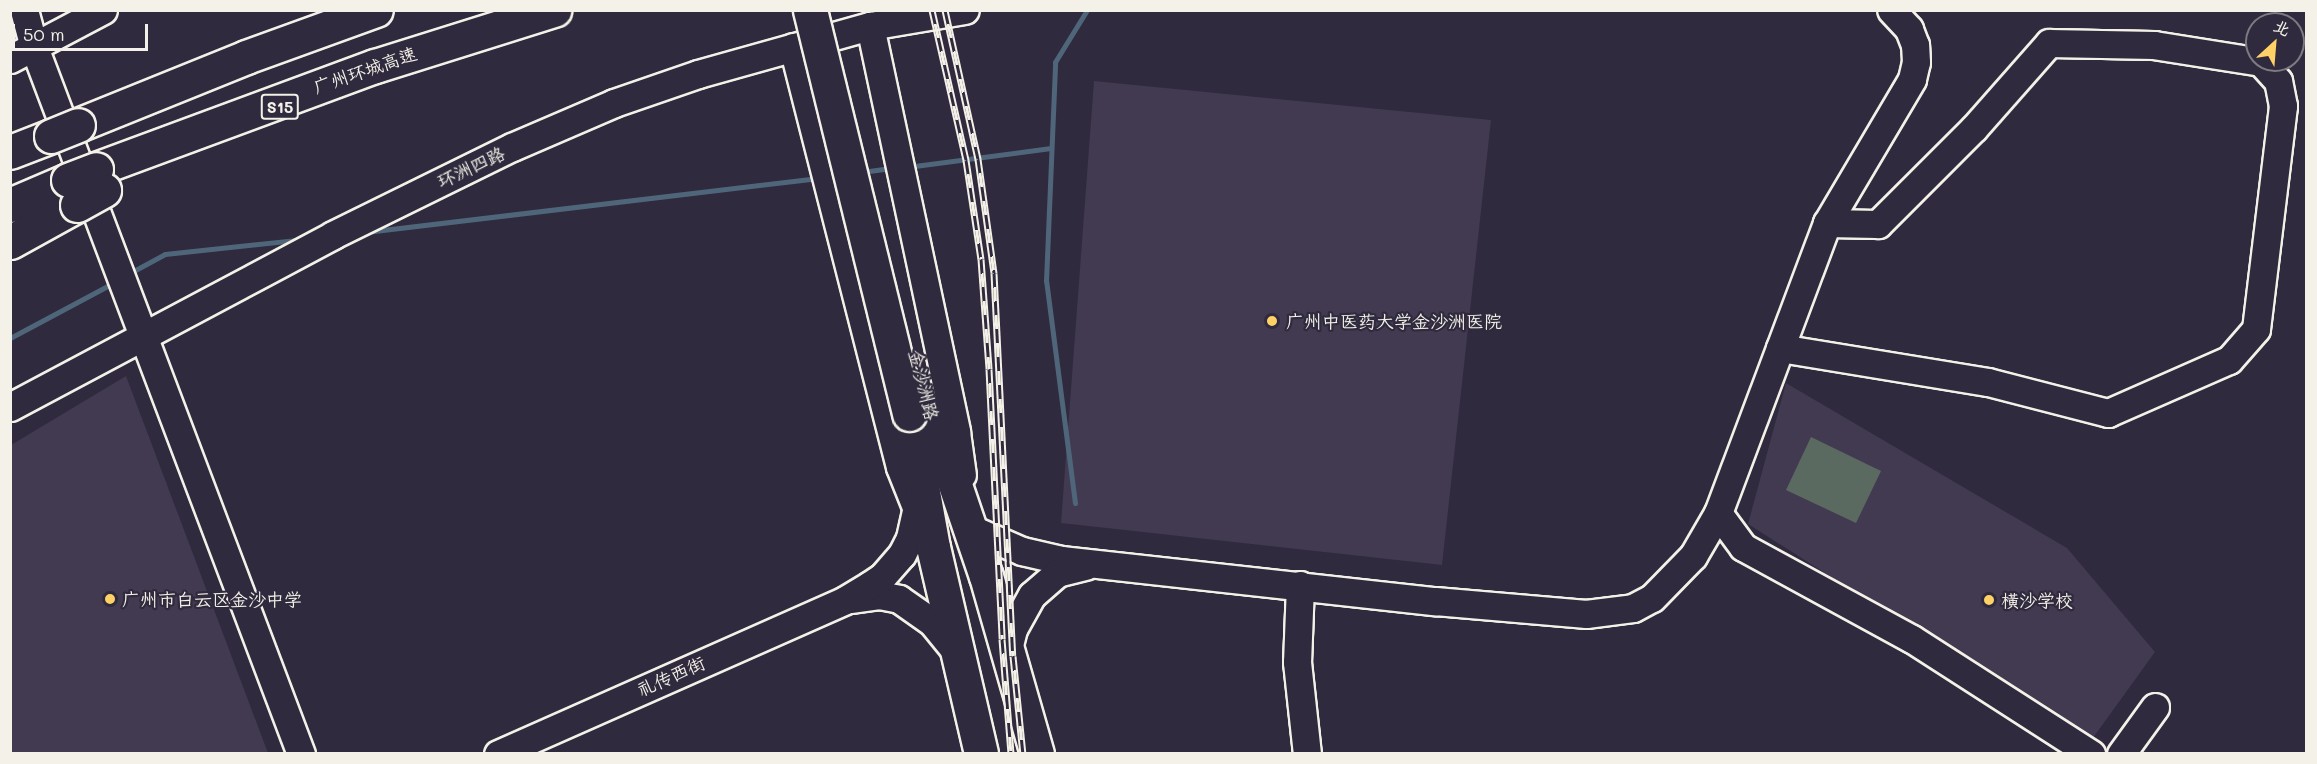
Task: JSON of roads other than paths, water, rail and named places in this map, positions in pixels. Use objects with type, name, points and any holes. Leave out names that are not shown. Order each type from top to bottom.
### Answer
[{"type":"main road","points":[[10,152],[235,61],[376,10]]},
{"type":"main road","name":"S15","points":[[10,242],[86,186],[392,61],[462,37],[554,10]]},
{"type":"main road","name":"金沙洲路","points":[[810,10],[919,412],[969,528],[1008,649],[1037,753]]},
{"type":"main road","name":"金沙洲路","points":[[832,10],[919,412],[920,494],[981,753]]},
{"type":"main road","points":[[10,205],[86,186]]},
{"type":"street","points":[[22,53],[103,10]]},
{"type":"street","name":"环洲四路","points":[[10,407],[333,235],[561,125],[655,89],[793,47],[870,26],[965,10]]},
{"type":"street","points":[[870,26],[956,432],[969,528],[1040,557],[1099,565],[1586,614],[1633,608],[1652,598],[1693,556],[1718,513],[1827,223],[1912,79],[1916,62],[1915,45],[1909,29],[1891,10]]},
{"type":"street","points":[[24,15],[22,53],[143,336],[301,753]]},
{"type":"street","points":[[1780,348],[1988,382],[2108,413],[2229,360],[2256,329],[2283,106],[2278,81],[2261,62],[2164,46],[2049,44],[1974,128],[1878,224],[1827,223]]},
{"type":"street","points":[[793,47],[900,467],[920,494],[910,538],[894,565],[882,577],[845,600]]},
{"type":"street","points":[[1718,513],[1743,547],[1912,639],[2091,753]]},
{"type":"street","points":[[1008,649],[1022,609],[1045,581],[1075,567],[1099,565]]},
{"type":"street","points":[[1300,585],[1297,662],[1307,753]]},
{"type":"street","points":[[845,600],[879,596],[899,599],[931,621],[957,653]]},
{"type":"street","name":"礼传西街","points":[[498,753],[540,745],[845,600]]},
{"type":"street","points":[[2121,753],[2155,707]]},
{"type":"waterway","points":[[1075,503],[1046,281],[1055,62],[1087,10]]},
{"type":"waterway","points":[[907,167],[1051,148]]},
{"type":"waterway","points":[[862,172],[891,168]]},
{"type":"waterway","points":[[366,232],[817,178]]},
{"type":"waterway","points":[[128,274],[165,254],[297,240]]},
{"type":"waterway","points":[[10,338],[115,282]]},
{"type":"railway","points":[[932,10],[966,160],[981,259],[989,369],[1002,639],[1011,754]]},
{"type":"railway","points":[[945,10],[978,159],[994,273],[1013,656],[1023,754]]},
{"type":"place","name":"广州中医药大学金沙洲医院","points":[[1272,321]]},
{"type":"place","name":"广州市白云区金沙中学","points":[[110,599]]},
{"type":"place","name":"横沙学校","points":[[1989,600]]}]
